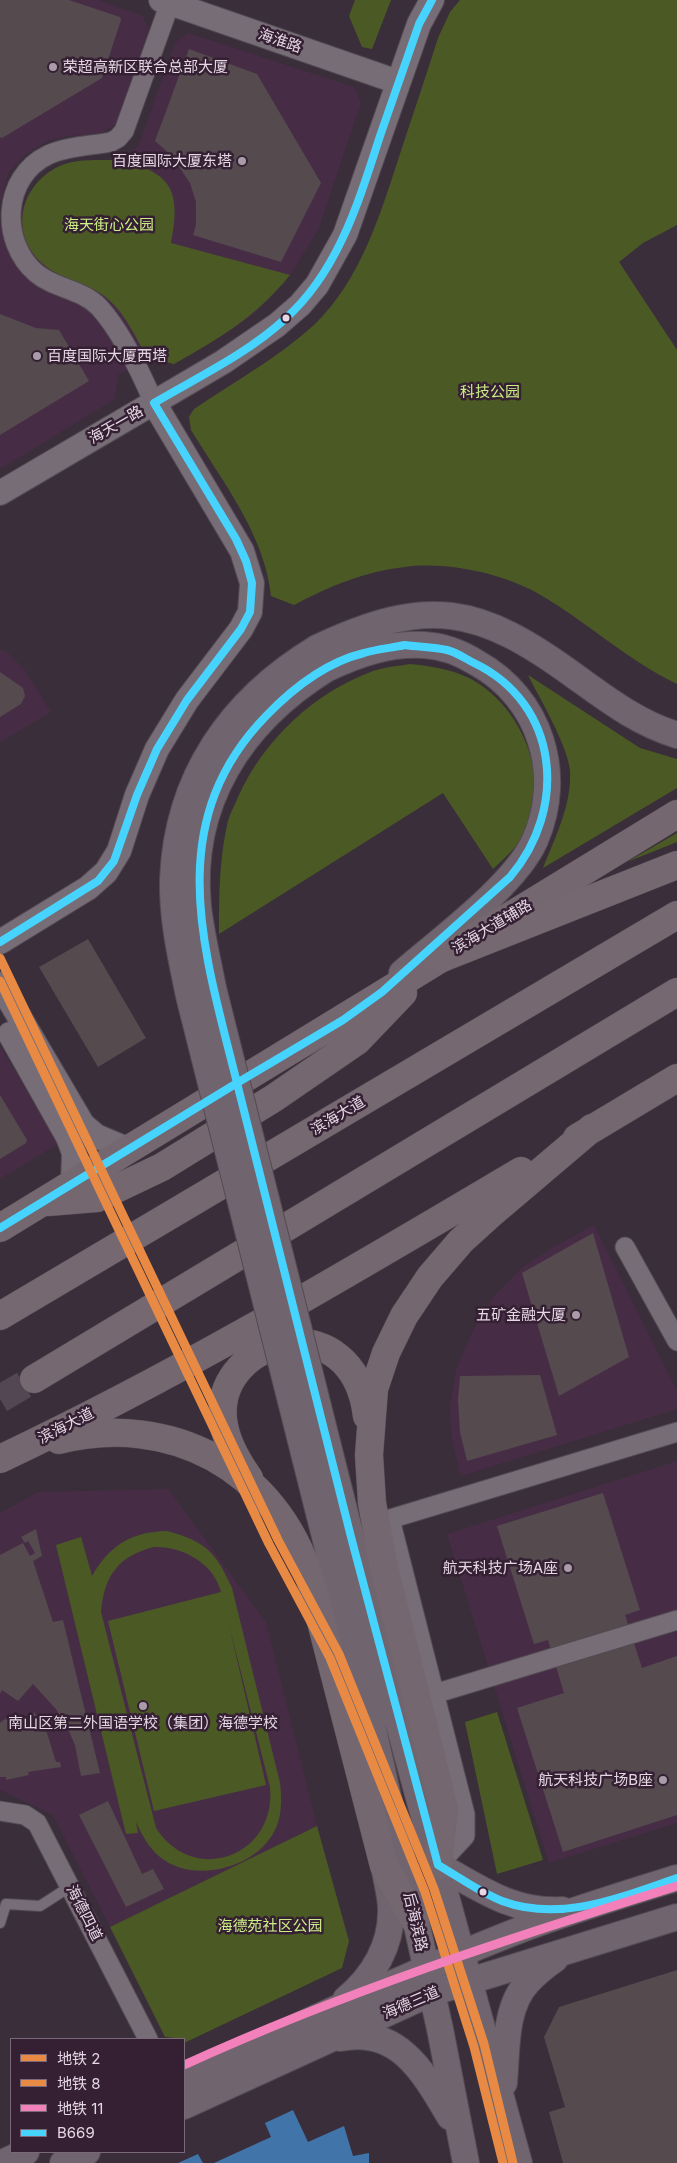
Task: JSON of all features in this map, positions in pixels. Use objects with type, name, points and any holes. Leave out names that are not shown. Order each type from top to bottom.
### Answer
[{"type":"highway","points":[[435,962],[677,865]]},
{"type":"highway","name":"滨海大道","points":[[0,1316],[677,915]]},
{"type":"highway","points":[[34,1379],[677,992]]},
{"type":"main road","points":[[519,2163],[390,1692],[352,1592],[316,1450],[201,925],[198,883],[200,853],[210,804],[233,757],[266,713],[286,696],[321,658],[378,622],[407,616],[431,614],[480,621],[498,628],[539,650],[634,717],[677,735]]},
{"type":"main road","points":[[321,658],[349,657],[403,645],[446,648],[465,656],[500,678],[525,706],[535,722],[546,760],[546,801],[542,820],[525,858],[498,888],[372,1000]]},
{"type":"main road","name":"滨海大道辅路","points":[[0,1228],[677,814]]},
{"type":"main road","points":[[42,1202],[97,1198],[162,1167],[274,1098],[357,1041],[435,962]]},
{"type":"main road","name":"滨海大道","points":[[9,1455],[278,1314],[677,1078]]},
{"type":"main road","points":[[369,1432],[374,1389],[386,1353],[404,1316],[430,1277],[461,1241],[592,1128]]},
{"type":"main road","points":[[332,2011],[356,1991],[371,1974],[387,1942],[391,1908],[384,1866],[304,1560],[290,1530],[256,1489],[230,1444],[223,1418],[223,1403],[233,1376],[243,1364],[256,1355],[288,1343],[303,1342],[318,1345],[339,1356],[348,1366],[362,1391],[369,1432],[372,1503],[382,1559],[444,1809],[438,1865]]},
{"type":"main road","points":[[9,1455],[98,1432],[145,1435],[171,1440],[205,1454],[228,1466],[256,1489]]},
{"type":"main road","name":"后海滨路","points":[[352,1592],[371,1720],[466,2163]]},
{"type":"main road","points":[[438,1865],[485,1893],[515,1906],[549,1911],[584,1907]]},
{"type":"main road","points":[[384,1866],[414,1919]]},
{"type":"main road","name":"海德三道","points":[[185,2106],[327,2040],[428,1981],[462,1954],[584,1907],[677,1878]]},
{"type":"main road","name":"海德三道","points":[[185,2079],[332,2011],[428,1981],[469,1980],[677,1917]]},
{"type":"main road","points":[[502,2098],[508,2032],[517,1998],[526,1983],[538,1972],[570,1950]]},
{"type":"main road","points":[[327,2040],[351,2036],[371,2037],[397,2046],[416,2064],[433,2088],[459,2132]]},
{"type":"main road","points":[[2,2163],[24,2153]]},
{"type":"main road","points":[[63,2163],[85,2153]]},
{"type":"street","name":"海天一路","points":[[0,493],[154,403],[269,331],[300,305],[317,285],[345,235],[419,24],[432,0]]},
{"type":"street","name":"海淮路","points":[[165,1],[398,82]]},
{"type":"street","points":[[0,942],[88,888],[106,872],[119,851],[137,795],[157,749],[187,700],[241,629],[250,612],[252,583],[242,551],[154,403],[142,376],[103,311],[87,297],[46,280],[28,266],[14,245],[9,221],[9,209],[17,184],[35,163],[60,150],[111,142],[124,131],[165,1]]},
{"type":"street","points":[[0,984],[83,1125],[96,1136],[129,1150]]},
{"type":"street","points":[[0,1017],[68,1137],[74,1153],[72,1184]]},
{"type":"street","points":[[625,1247],[677,1341]]},
{"type":"street","points":[[438,1865],[465,1836],[466,1826],[390,1519],[677,1432]]},
{"type":"street","points":[[434,1694],[677,1620]]},
{"type":"street","name":"海德四道","points":[[0,1811],[13,1811],[25,1815],[37,1823],[147,2038]]},
{"type":"lane","points":[[0,1923],[3,1902],[40,1906],[71,1886]]},
{"type":"shaded area","name":"荣超高新区联合总部大厦","points":[[0,0],[98,0],[143,16],[149,30],[115,125],[103,132],[67,136],[47,141],[25,155],[8,173],[0,204]]},
{"type":"shaded area","points":[[188,33],[354,87],[361,103],[318,230],[290,275],[255,313],[229,332],[174,364],[147,358],[118,375],[115,399],[0,469],[0,224],[21,224],[22,209],[27,196],[48,173],[77,161],[112,160],[123,157],[133,151],[139,144],[175,43]]},
{"type":"shaded area","points":[[0,649],[7,652],[25,670],[51,712],[0,742]]},
{"type":"shaded area","points":[[0,1046],[58,1144],[0,1179]]},
{"type":"shaded area","points":[[594,1225],[677,1391],[677,1409],[461,1476],[452,1441],[450,1407],[456,1370],[472,1332],[493,1297],[524,1266]]},
{"type":"shaded area","points":[[677,1461],[677,1823],[549,1863],[447,1534]]},
{"type":"shaded area","name":"南山区第二外国语学校（集团）海德学校","points":[[168,1489],[266,1622],[317,1826],[110,1927],[53,1815],[0,1790],[0,1513],[38,1492]]},
{"type":"green space","points":[[355,0],[391,0],[372,49],[362,47],[349,16]]},
{"type":"green space","name":"科技公园","points":[[460,0],[677,0],[677,225],[643,243],[619,262],[677,350],[677,684],[642,664],[544,597],[513,582],[477,571],[440,566],[405,567],[362,576],[320,592],[294,605],[271,596],[267,573],[251,530],[191,430],[189,417],[194,409],[301,336],[331,307],[344,288],[356,268],[375,226],[438,38],[450,12]]},
{"type":"green space","name":"海天街心公园","points":[[111,160],[146,169],[158,175],[166,183],[172,194],[175,207],[171,243],[290,275],[264,303],[237,326],[174,364],[147,358],[126,320],[109,300],[93,289],[51,270],[32,252],[25,238],[22,224],[28,196],[37,183],[48,173],[62,165],[74,162]]},
{"type":"green space","points":[[410,664],[440,668],[469,678],[486,689],[502,704],[515,721],[525,740],[532,760],[535,781],[535,802],[530,822],[519,842],[493,869],[443,793],[219,934],[221,863],[228,821],[238,797],[262,756],[293,721],[330,692],[351,680],[373,671]]},
{"type":"green space","points":[[528,675],[640,748],[677,759],[677,788],[543,868],[566,808],[570,771],[559,736]]},
{"type":"green space","points":[[677,833],[677,842],[627,862]]},
{"type":"green space","points":[[167,1531],[200,1544],[214,1557],[226,1576],[232,1588],[280,1783],[281,1808],[274,1832],[265,1845],[252,1855],[222,1869],[189,1870],[174,1865],[152,1850],[136,1822],[138,1833],[126,1834],[56,1545],[81,1537],[92,1576],[114,1548],[132,1538],[154,1532]],"holes":[[[154,1547],[165,1547],[186,1553],[204,1565],[212,1573],[221,1592],[108,1621],[154,1811],[266,1785],[229,1625],[270,1787],[269,1811],[260,1831],[247,1846],[230,1855],[211,1859],[191,1856],[172,1846],[156,1828],[101,1612],[105,1588],[115,1569],[122,1562],[142,1551]]]},
{"type":"green space","points":[[497,1712],[543,1860],[497,1874],[465,1722]]},
{"type":"green space","name":"海德苑社区公园","points":[[317,1826],[349,1941],[342,1968],[185,2043],[185,2038],[165,2037],[110,1927]]},
{"type":"water","points":[[293,2110],[308,2142],[344,2126],[353,2156],[369,2153],[369,2163],[214,2163],[271,2137],[265,2123]]},
{"type":"water","points":[[198,2154],[203,2163],[178,2163]]},
{"type":"building","name":"荣超高新区联合总部大厦","points":[[0,0],[69,0],[120,17],[121,20],[102,78],[2,138],[0,137]]},
{"type":"building","name":"百度国际大厦东塔","points":[[189,49],[257,74],[321,183],[281,262],[193,235],[196,225],[196,202],[190,183],[171,155],[155,141]]},
{"type":"building","name":"百度国际大厦西塔","points":[[0,314],[36,328],[59,330],[89,381],[0,435]]},
{"type":"building","points":[[0,672],[23,688],[25,696],[21,704],[0,717]]},
{"type":"building","points":[[88,939],[146,1038],[98,1067],[39,967]]},
{"type":"building","points":[[0,1095],[27,1140],[26,1143],[0,1159]]},
{"type":"building","name":"五矿金融大厦","points":[[593,1233],[629,1357],[559,1396],[522,1273]]},
{"type":"building","points":[[540,1375],[557,1435],[467,1461],[460,1432],[458,1400],[460,1376]]},
{"type":"building","points":[[603,1493],[640,1610],[625,1615],[642,1668],[677,1656],[677,1815],[563,1852],[517,1708],[564,1693],[548,1640],[534,1644],[497,1526]]},
{"type":"building","points":[[36,1529],[42,1556],[33,1561],[53,1622],[63,1620],[100,1773],[81,1776],[75,1745],[68,1729],[56,1709],[33,1684],[18,1701],[2,1690],[0,1694],[0,1555],[23,1543],[30,1556],[35,1553],[28,1541],[25,1543],[21,1537]]},
{"type":"building","points":[[34,1712],[47,1733],[56,1762],[60,1762],[61,1767],[28,1772],[29,1775],[6,1780],[6,1777],[0,1777],[0,1723],[8,1717],[15,1726]]},
{"type":"building","points":[[108,1801],[142,1874],[153,1869],[164,1889],[126,1907],[79,1815]]},
{"type":"building","points":[[677,1970],[677,2163],[563,2163],[549,2112],[565,2107],[544,2037],[559,2007]]},
{"type":"tunnel","points":[[0,1399],[34,1379]]},
{"type":"metro line","name":"2","points":[[0,958],[278,1540],[339,1654],[434,1889],[484,2044],[513,2163]]},
{"type":"metro line","name":"8","points":[[0,981],[269,1544],[330,1658],[425,1892],[474,2047],[503,2163]]},
{"type":"metro line","name":"11","points":[[185,2065],[244,2038],[366,1990],[489,1946],[677,1886]]},
{"type":"transit line","name":"B669","points":[[0,942],[98,881],[114,861],[137,795],[157,749],[187,700],[241,629],[250,612],[252,583],[246,561],[236,539],[154,403],[222,364],[270,332],[303,300],[319,280],[333,258],[355,210],[419,24],[432,0]]},
{"type":"transit line","name":"B669","points":[[405,645],[442,649],[457,654],[503,681],[524,704],[538,731],[546,760],[547,790],[541,821],[529,850],[510,877],[382,992],[343,1020],[237,1083],[213,987],[204,939],[200,892],[202,846],[212,801],[233,758],[266,716],[287,696],[311,678],[350,657],[374,650],[405,645]]},
{"type":"transit line","name":"B669","points":[[0,1228],[237,1083]]},
{"type":"transit line","name":"B669","points":[[237,1083],[351,1537],[438,1865],[477,1889],[502,1901],[524,1907],[546,1909],[591,1905],[677,1878]]},
{"type":"place","name":"荣超高新区联合总部大厦","points":[[53,67]]},
{"type":"place","name":"百度国际大厦东塔","points":[[242,161]]},
{"type":"place","name":"百度国际大厦西塔","points":[[37,356]]},
{"type":"place","name":"五矿金融大厦","points":[[576,1315]]},
{"type":"place","name":"航天科技广场A座","points":[[568,1568]]},
{"type":"place","name":"南山区第二外国语学校（集团）海德学校","points":[[143,1706]]},
{"type":"place","name":"航天科技广场B座","points":[[663,1780]]}]
